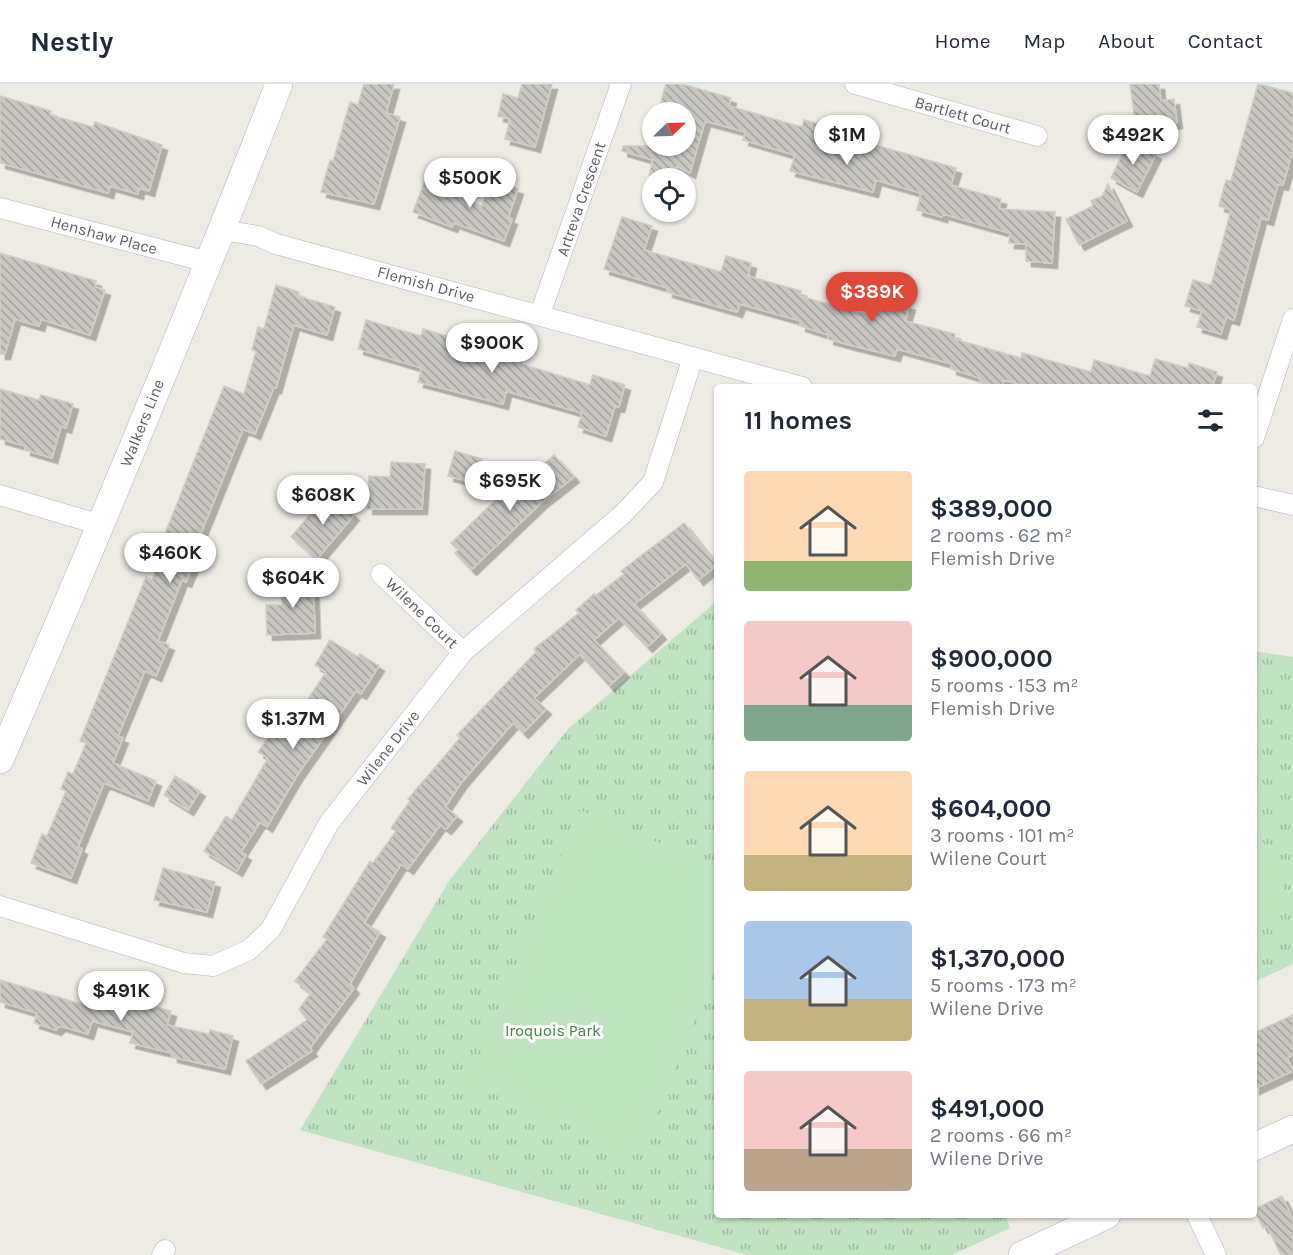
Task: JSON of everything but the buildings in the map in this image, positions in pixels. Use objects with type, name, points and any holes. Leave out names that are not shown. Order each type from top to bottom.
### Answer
[{"type":"main road","name":"Walkers Line","points":[[0,760],[101,525],[279,84]]},
{"type":"main road","points":[[1257,1146],[1293,1129]]},
{"type":"main road","points":[[1022,1255],[1101,1218]]},
{"type":"street","name":"Artreva Crescent","points":[[540,314],[621,84]]},
{"type":"street","name":"Bartlett Court","points":[[855,84],[1037,136]]},
{"type":"street","name":"Henshaw Place","points":[[0,208],[208,262]]},
{"type":"street","name":"Flemish Drive","points":[[222,230],[258,236],[276,244],[791,384]]},
{"type":"street","points":[[1257,429],[1293,318]]},
{"type":"street","name":"Wilene Drive","points":[[0,906],[184,963],[213,966],[249,950],[272,929],[328,823],[463,652],[623,514],[653,482],[693,357]]},
{"type":"street","points":[[0,495],[101,525]]},
{"type":"street","points":[[1257,497],[1293,506]]},
{"type":"street","name":"Wilene Court","points":[[381,574],[463,652]]},
{"type":"street","points":[[1198,1218],[1216,1255]]},
{"type":"green space","name":"Iroquois Park","points":[[714,604],[714,1218],[1006,1218],[1010,1228],[952,1255],[748,1255],[300,1130],[449,881],[568,729]]},
{"type":"green space","points":[[1257,651],[1293,657],[1293,964],[1257,981]]},
{"type":"green space","points":[[580,810],[714,866],[714,972],[639,1154],[468,1083]]},
{"type":"green space","points":[[1257,828],[1291,906],[1257,921]]}]
